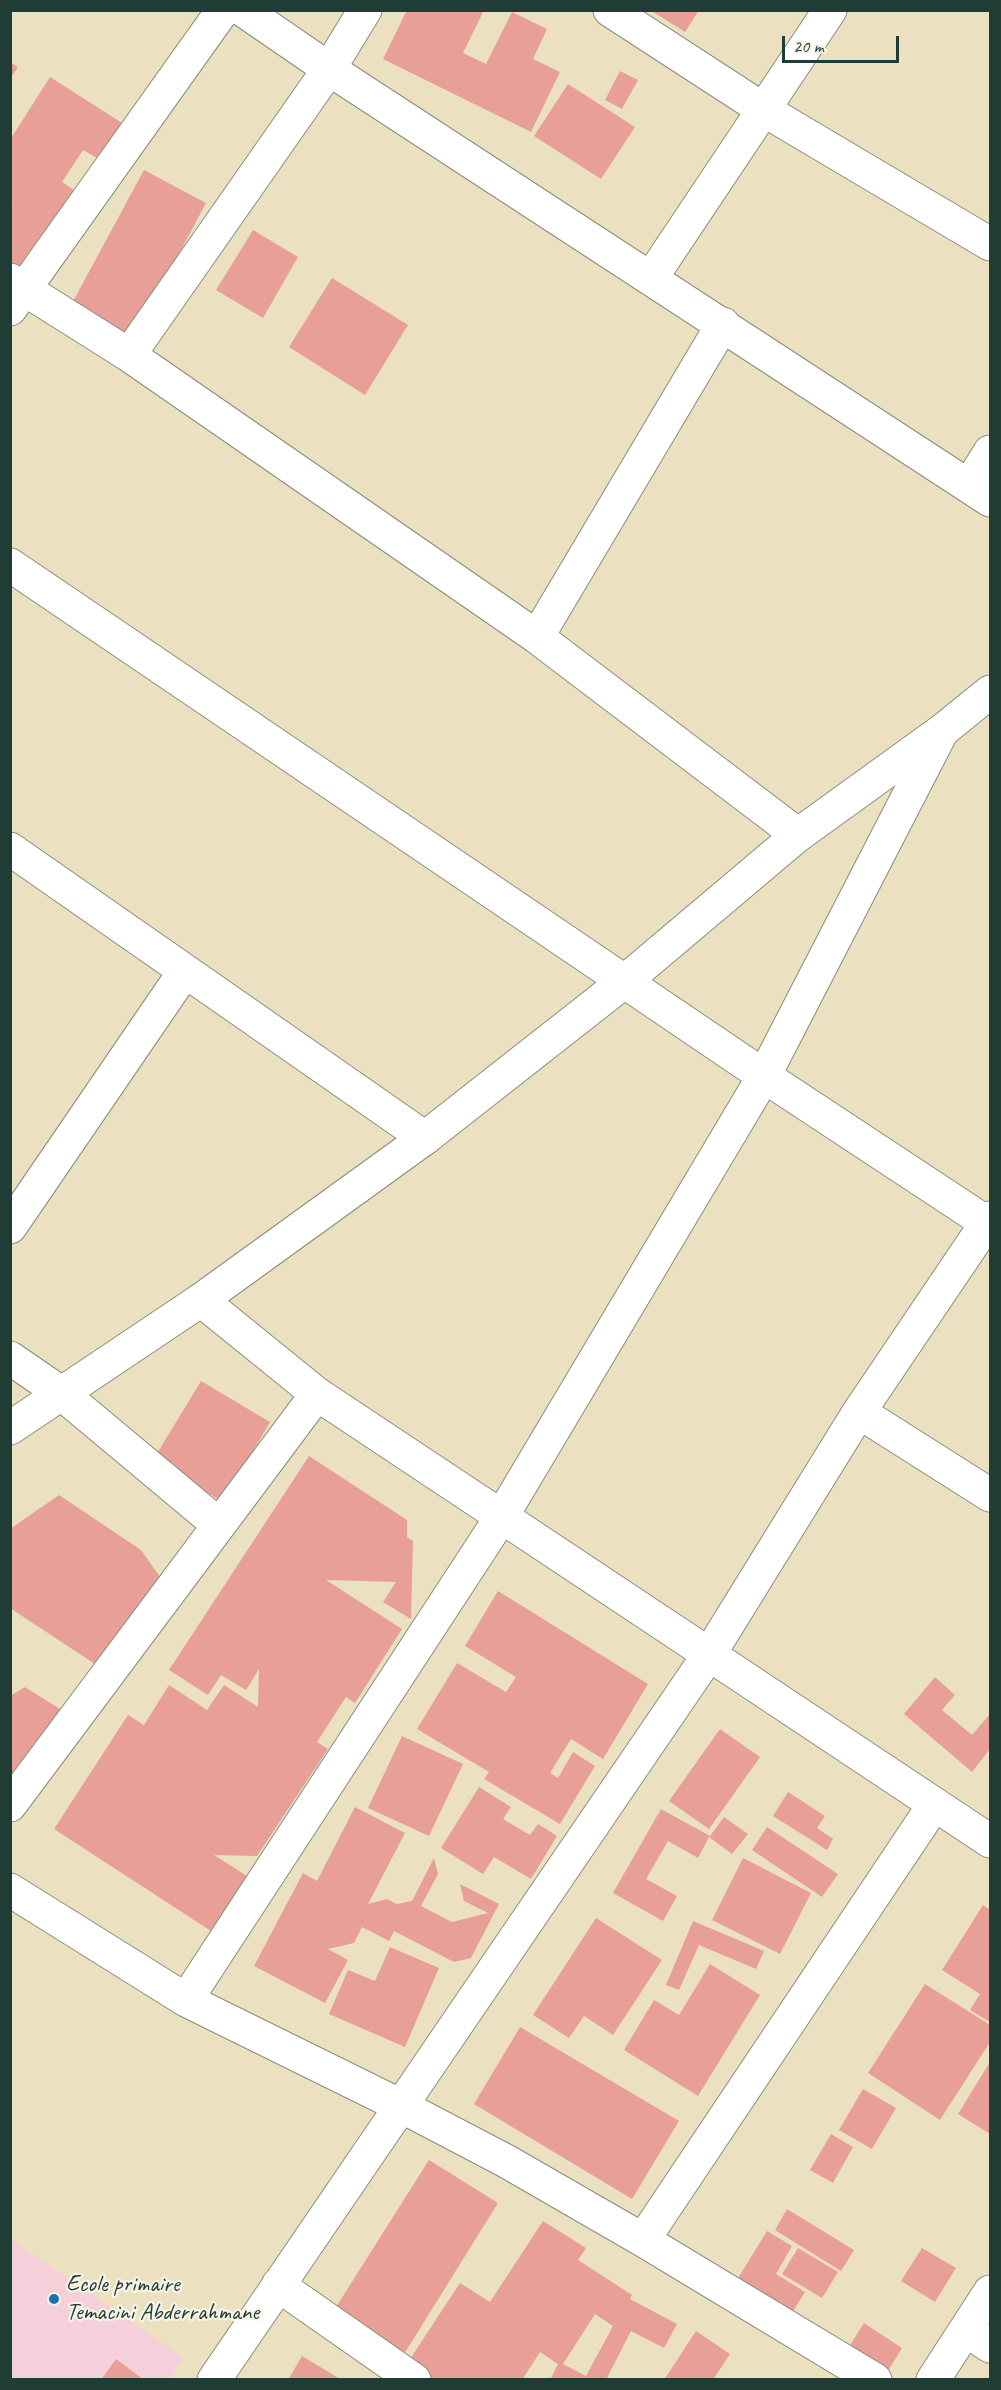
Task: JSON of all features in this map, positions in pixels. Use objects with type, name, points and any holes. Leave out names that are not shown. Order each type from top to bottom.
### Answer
[{"type":"street","points":[[223,10],[15,292],[129,355],[537,637],[798,835]]},
{"type":"street","points":[[243,10],[329,69],[980,493],[990,452]]},
{"type":"street","points":[[129,355],[329,69],[365,10]]},
{"type":"street","points":[[610,10],[764,110],[990,244]]},
{"type":"street","points":[[651,278],[830,10]]},
{"type":"street","points":[[537,637],[723,324]]},
{"type":"street","points":[[10,566],[764,1076],[989,1222],[859,1412],[710,1653],[214,2379]]},
{"type":"street","points":[[10,1428],[201,1300],[425,1138],[625,981],[798,835],[942,731],[990,692]]},
{"type":"street","points":[[186,2000],[502,1516],[764,1076],[942,731]]},
{"type":"street","points":[[10,849],[425,1138]]},
{"type":"street","points":[[10,1227],[185,971]]},
{"type":"street","points":[[201,1300],[317,1394],[990,1841]]},
{"type":"street","points":[[10,1358],[60,1393],[219,1525]]},
{"type":"street","points":[[10,1805],[317,1394]]},
{"type":"street","points":[[859,1412],[990,1495]]},
{"type":"street","points":[[643,2240],[934,1805]]},
{"type":"street","points":[[10,1890],[186,2000],[401,2106],[506,2162],[643,2240],[875,2379]]},
{"type":"street","points":[[278,2285],[414,2379]]},
{"type":"street","points":[[933,2379],[978,2338],[990,2292]]},
{"type":"shaded area","name":"Ecole primaire Temacini Abderrahmane","points":[[10,2239],[184,2358],[170,2379],[11,2379]]},
{"type":"building","points":[[407,10],[484,10],[463,53],[486,64],[512,12],[547,29],[533,59],[560,72],[531,132],[383,59]]},
{"type":"building","points":[[650,10],[699,10],[685,32]]},
{"type":"building","points":[[10,62],[18,67],[10,79]]},
{"type":"building","points":[[620,71],[638,80],[622,109],[605,100]]},
{"type":"building","points":[[50,77],[122,123],[99,159],[83,150],[62,182],[75,191],[23,273],[10,265],[10,209],[13,205],[10,203],[10,140]]},
{"type":"building","points":[[568,84],[635,127],[601,179],[534,136]]},
{"type":"building","points":[[144,170],[206,203],[133,340],[70,307]]},
{"type":"building","points":[[253,230],[298,257],[263,318],[216,290]]},
{"type":"building","points":[[332,278],[408,325],[365,395],[289,347]]},
{"type":"building","points":[[201,1381],[270,1422],[223,1502],[153,1460]]},
{"type":"building","points":[[309,1456],[407,1520],[407,1537],[413,1541],[411,1619],[383,1602],[396,1582],[326,1580],[402,1629],[355,1703],[346,1697],[317,1742],[328,1749],[257,1856],[214,1855],[247,1876],[211,1931],[54,1829],[128,1715],[144,1725],[169,1685],[207,1710],[224,1685],[258,1707],[259,1669],[246,1690],[221,1675],[208,1695],[169,1670]]},
{"type":"building","points":[[59,1495],[141,1550],[163,1581],[104,1670],[10,1608],[10,1529]]},
{"type":"building","points":[[498,1591],[648,1684],[603,1759],[571,1739],[550,1773],[558,1778],[573,1752],[595,1766],[560,1824],[484,1779],[489,1772],[417,1729],[457,1663],[506,1692],[516,1677],[465,1646]]},
{"type":"building","points":[[935,1677],[955,1695],[942,1710],[972,1735],[990,1714],[990,1749],[972,1772],[904,1714]]},
{"type":"building","points":[[25,1687],[76,1719],[10,1797],[10,1696]]},
{"type":"building","points":[[720,1729],[760,1757],[709,1829],[669,1801]]},
{"type":"building","points":[[402,1736],[463,1764],[429,1836],[368,1808]]},
{"type":"building","points":[[479,1787],[511,1807],[503,1819],[530,1835],[538,1824],[557,1836],[531,1879],[494,1857],[483,1874],[441,1848]]},
{"type":"building","points":[[788,1792],[825,1816],[817,1828],[833,1839],[827,1850],[773,1816]]},
{"type":"building","points":[[355,1807],[405,1833],[368,1904],[387,1899],[397,1904],[412,1901],[434,1858],[438,1874],[421,1906],[452,1922],[488,1913],[464,1901],[460,1884],[499,1904],[471,1958],[454,1962],[394,1931],[389,1941],[362,1927],[354,1943],[328,1949],[348,1960],[325,2003],[254,1966],[303,1873],[317,1881]]},
{"type":"building","points":[[661,1809],[710,1836],[724,1817],[748,1834],[732,1854],[709,1837],[698,1858],[668,1841],[646,1879],[677,1896],[663,1921],[613,1893]]},
{"type":"building","points":[[767,1827],[838,1874],[822,1897],[752,1850]]},
{"type":"building","points":[[743,1858],[811,1893],[780,1954],[712,1920]]},
{"type":"building","points":[[983,1905],[990,1910],[990,2022],[970,2010],[980,1994],[942,1970]]},
{"type":"building","points":[[596,1918],[662,1960],[613,2035],[584,2016],[569,2038],[533,2015]]},
{"type":"building","points":[[693,1921],[764,1951],[756,1969],[699,1945],[679,1990],[666,1985]]},
{"type":"building","points":[[390,1947],[439,1968],[405,2047],[329,2014],[348,1970],[375,1981]]},
{"type":"building","points":[[710,1964],[760,1995],[698,2096],[624,2050],[654,2000],[679,2015]]},
{"type":"building","points":[[925,1984],[990,2025],[990,2042],[940,2120],[868,2073]]},
{"type":"building","points":[[520,2027],[679,2121],[632,2199],[474,2104]]},
{"type":"building","points":[[990,2062],[990,2134],[958,2114]]},
{"type":"building","points":[[863,2089],[896,2108],[872,2149],[839,2130]]},
{"type":"building","points":[[831,2134],[853,2147],[833,2183],[810,2170]]},
{"type":"building","points":[[429,2160],[498,2203],[396,2367],[326,2323]]},
{"type":"building","points":[[787,2209],[854,2250],[841,2271],[775,2230]]},
{"type":"building","points":[[543,2221],[586,2248],[578,2260],[632,2295],[630,2299],[677,2324],[664,2348],[631,2331],[606,2380],[550,2380],[558,2364],[540,2352],[522,2380],[421,2380],[404,2368],[460,2283],[490,2302]],"holes":[[[595,2314],[613,2326],[586,2376],[563,2364]]]},
{"type":"building","points":[[767,2231],[792,2246],[776,2274],[805,2292],[787,2321],[732,2288]]},
{"type":"building","points":[[798,2248],[838,2272],[822,2298],[782,2274]]},
{"type":"building","points":[[922,2248],[956,2268],[935,2302],[901,2281]]},
{"type":"building","points":[[864,2323],[902,2348],[886,2374],[847,2350]]},
{"type":"building","points":[[696,2331],[730,2354],[713,2380],[664,2380]]},
{"type":"building","points":[[302,2356],[342,2380],[288,2380]]},
{"type":"building","points":[[116,2359],[144,2380],[101,2380]]},
{"type":"place","name":"Ecole primaire Temacini Abderrahmane","points":[[54,2299]]}]
